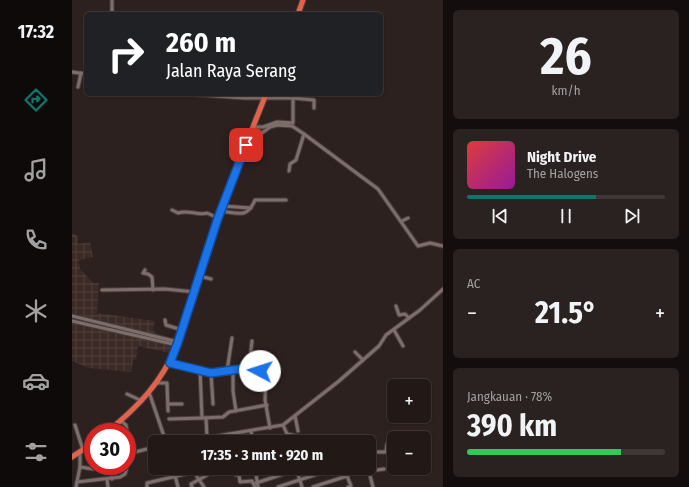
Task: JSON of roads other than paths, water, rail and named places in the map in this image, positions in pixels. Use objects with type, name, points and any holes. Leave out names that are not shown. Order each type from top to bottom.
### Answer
[{"type":"highway","points":[[299,12],[303,0]]},
{"type":"highway","points":[[118,423],[142,401],[157,383],[170,363],[178,344],[221,208],[266,96]]},
{"type":"highway","points":[[72,457],[82,451]]},
{"type":"street","points":[[112,0],[112,12]]},
{"type":"street","points":[[72,72],[84,74]]},
{"type":"street","points":[[78,87],[81,73]]},
{"type":"street","points":[[266,96],[314,100],[314,108]]},
{"type":"street","points":[[253,129],[277,122],[292,123],[293,98]]},
{"type":"street","points":[[253,129],[262,133],[273,125],[292,126],[378,189],[402,221],[418,246],[430,243],[443,246]]},
{"type":"street","points":[[289,171],[290,164],[296,160],[304,134]]},
{"type":"street","points":[[221,208],[244,214],[252,208],[256,200],[286,200]]},
{"type":"street","points":[[221,208],[252,208]]},
{"type":"street","points":[[172,210],[178,213],[184,210],[203,215],[207,213],[218,218]]},
{"type":"street","points":[[402,221],[408,218]]},
{"type":"street","points":[[145,270],[143,273],[150,275],[155,290]]},
{"type":"street","points":[[200,276],[210,279]]},
{"type":"street","points":[[221,435],[283,425],[363,360],[394,330],[443,289]]},
{"type":"street","points":[[102,290],[194,292]]},
{"type":"street","points":[[396,306],[399,315],[405,314],[409,318]]},
{"type":"street","points":[[72,316],[178,344]]},
{"type":"street","points":[[72,320],[86,325],[178,344]]},
{"type":"street","points":[[165,320],[166,326],[182,330]]},
{"type":"street","points":[[86,325],[87,321]]},
{"type":"street","points":[[394,330],[403,346]]},
{"type":"street","points":[[227,371],[232,338]]},
{"type":"street","points":[[250,368],[252,341]]},
{"type":"street","points":[[355,352],[363,360]]},
{"type":"street","points":[[170,363],[211,373],[250,368],[266,373],[267,405],[270,428]]},
{"type":"street","points":[[200,370],[202,418]]},
{"type":"street","points":[[233,370],[233,391],[236,411]]},
{"type":"street","points":[[211,373],[213,404]]},
{"type":"street","points":[[157,383],[167,383],[169,404],[168,411]]},
{"type":"street","points":[[149,392],[164,435]]},
{"type":"street","points":[[127,394],[142,401]]},
{"type":"street","points":[[169,404],[182,404]]},
{"type":"street","points":[[169,419],[223,417],[229,412],[267,405]]},
{"type":"street","points":[[295,416],[298,431]]},
{"type":"street","points":[[206,418],[208,435]]},
{"type":"street","points":[[75,425],[82,451],[76,487]]},
{"type":"street","points":[[283,425],[287,434],[292,435]]},
{"type":"street","points":[[251,431],[251,435]]},
{"type":"street","points":[[376,452],[386,452],[387,444]]},
{"type":"street","points":[[136,452],[148,449]]},
{"type":"street","points":[[80,467],[84,468]]},
{"type":"street","points":[[376,470],[384,469]]},
{"type":"street","points":[[147,487],[147,483],[194,472],[204,487]]},
{"type":"street","points":[[111,475],[112,479]]},
{"type":"street","points":[[76,482],[112,479],[123,475]]},
{"type":"street","points":[[192,487],[191,484],[208,475]]},
{"type":"street","points":[[239,475],[240,482],[252,481],[256,487]]},
{"type":"street","points":[[255,475],[256,487]]},
{"type":"street","points":[[256,483],[279,475]]},
{"type":"street","points":[[299,475],[302,487]]},
{"type":"street","points":[[278,487],[315,475]]},
{"type":"street","points":[[370,475],[374,487]]},
{"type":"street","points":[[175,476],[178,487]]},
{"type":"street","points":[[313,487],[349,476],[351,486],[348,487]]},
{"type":"street","points":[[107,479],[108,487]]}]
